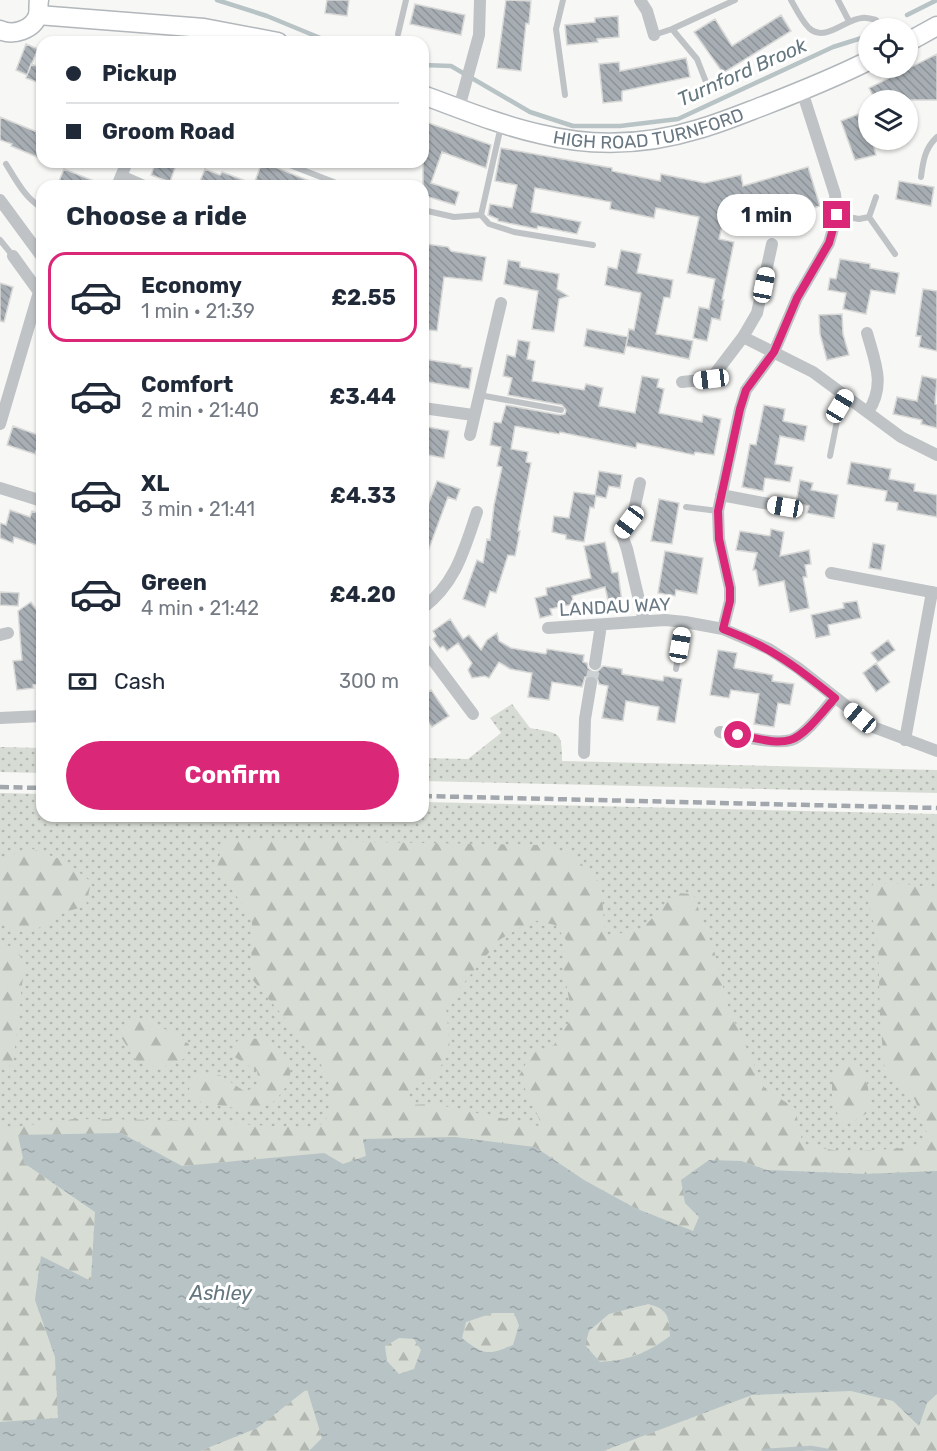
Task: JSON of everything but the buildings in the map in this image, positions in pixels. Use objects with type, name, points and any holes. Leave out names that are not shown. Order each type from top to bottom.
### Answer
[{"type":"main road","points":[[1,34],[19,32],[33,24],[38,8],[204,28],[242,36]]},
{"type":"main road","points":[[918,36],[937,26]]},
{"type":"main road","name":"HIGH ROAD TURNFORD","points":[[429,97],[540,134],[588,141],[629,142],[663,138],[699,129],[802,91],[858,66]]},
{"type":"street","points":[[459,108],[479,35],[480,0]]},
{"type":"street","points":[[640,0],[647,11],[654,35]]},
{"type":"street","points":[[723,629],[730,601],[730,588],[719,539],[718,511],[733,434],[746,390],[774,352],[797,298],[829,243],[837,215],[831,178],[802,91]]},
{"type":"street","points":[[0,200],[36,249]]},
{"type":"street","points":[[682,382],[711,379],[743,336],[760,305],[772,244]]},
{"type":"street","points":[[13,256],[36,288]]},
{"type":"street","points":[[0,424],[36,302]]},
{"type":"street","points":[[470,435],[501,303]]},
{"type":"street","points":[[867,333],[875,362],[878,386],[874,402],[868,412]]},
{"type":"street","points":[[743,336],[813,372],[901,437],[918,448],[937,455]]},
{"type":"street","points":[[429,409],[474,415]]},
{"type":"street","points":[[640,483],[633,515],[621,532],[644,621]]},
{"type":"street","points":[[0,488],[36,499]]},
{"type":"street","points":[[721,495],[785,507]]},
{"type":"street","points":[[429,604],[452,578],[477,512]]},
{"type":"street","points":[[831,573],[935,593],[905,740]]},
{"type":"street","name":"LANDAU WAY","points":[[548,628],[665,620],[723,629],[769,649],[798,668],[873,727],[937,751]]},
{"type":"street","points":[[595,664],[601,625]]},
{"type":"street","points":[[429,655],[473,714]]},
{"type":"street","points":[[584,753],[585,719],[591,683]]},
{"type":"street","points":[[720,732],[774,741],[791,740],[800,735],[835,698]]},
{"type":"street","points":[[0,718],[36,716]]},
{"type":"lane","points":[[399,34],[406,0]]},
{"type":"lane","points":[[563,0],[556,29],[565,95]]},
{"type":"lane","points":[[654,35],[735,0]]},
{"type":"lane","points":[[791,0],[810,28],[818,33],[825,33],[858,18]]},
{"type":"lane","points":[[838,0],[849,21]]},
{"type":"lane","points":[[672,29],[697,59],[706,82]]},
{"type":"lane","points":[[481,215],[502,122]]},
{"type":"lane","points":[[921,177],[929,144],[937,136]]},
{"type":"lane","points":[[6,164],[26,195],[36,204]]},
{"type":"lane","points":[[298,168],[328,180]]},
{"type":"lane","points":[[869,217],[876,197]]},
{"type":"lane","points":[[429,211],[454,217],[481,215]]},
{"type":"lane","points":[[481,215],[489,224],[514,232],[593,245]]},
{"type":"lane","points":[[837,215],[859,219],[869,217]]},
{"type":"lane","points":[[869,217],[895,254]]},
{"type":"lane","points":[[0,240],[13,256]]},
{"type":"lane","points":[[478,395],[561,410]]},
{"type":"lane","points":[[830,456],[837,416],[846,396]]},
{"type":"lane","points":[[686,507],[718,511]]},
{"type":"lane","points":[[676,669],[684,622]]},
{"type":"green space","points":[[512,704],[530,728],[557,735],[561,744],[562,761],[937,770],[937,793],[429,781],[429,758],[468,759],[501,733],[490,718]]},
{"type":"green space","points":[[0,747],[36,748],[36,773],[0,772]]},
{"type":"green space","points":[[0,793],[36,794],[36,822],[429,822],[429,802],[937,814],[937,1451],[0,1451]]},
{"type":"green space","points":[[222,841],[544,845],[574,856],[601,884],[605,935],[640,931],[676,893],[693,894],[715,954],[728,1007],[765,1089],[795,1108],[803,1145],[845,1152],[920,1147],[928,1136],[915,1100],[884,1065],[878,940],[867,898],[873,884],[905,884],[937,888],[937,1171],[865,1174],[767,1170],[741,1161],[685,1203],[699,1217],[693,1231],[635,1208],[584,1180],[535,1147],[363,1139],[366,1156],[343,1164],[324,1153],[182,1166],[121,1133],[24,1163],[95,1211],[91,1281],[41,1257],[35,1300],[55,1357],[58,1418],[0,1422],[0,1129],[74,1119],[171,1120],[304,1128],[322,1124],[330,1114],[329,1077],[310,1048],[251,978],[252,917],[217,870]],"holes":[[[533,920],[555,925],[567,941],[563,966],[570,1021],[554,1045],[531,1054],[519,1076],[543,1127],[434,1104],[407,1105],[408,1092],[436,1074],[450,1051],[446,1005],[499,940]]]},
{"type":"green space","points":[[30,848],[65,861],[91,882],[86,906],[58,914],[36,930],[13,932],[0,916],[0,860]]},
{"type":"green space","points":[[0,942],[18,950],[24,967],[13,1064],[0,1071]]},
{"type":"green space","points":[[140,1018],[167,1030],[189,1044],[186,1058],[160,1068],[137,1062],[121,1037],[124,1024]]},
{"type":"green space","points":[[242,1038],[263,1039],[281,1050],[291,1067],[289,1083],[275,1101],[251,1111],[201,1102],[188,1092],[195,1074],[220,1075],[244,1091],[260,1087],[257,1071],[233,1056],[233,1044]]},
{"type":"green space","points":[[844,1062],[859,1069],[868,1088],[869,1112],[854,1121],[842,1121],[832,1104],[832,1075]]},
{"type":"green space","points":[[648,1304],[660,1308],[666,1314],[670,1337],[637,1354],[600,1362],[585,1345],[588,1331],[609,1314]]},
{"type":"green space","points":[[493,1313],[514,1313],[519,1325],[513,1345],[486,1352],[475,1348],[462,1338],[466,1322]]},
{"type":"green space","points":[[399,1338],[414,1339],[421,1350],[414,1369],[399,1374],[387,1361],[385,1346]]},
{"type":"green space","points":[[307,1389],[322,1438],[309,1451],[200,1451],[257,1428]]},
{"type":"green space","points":[[851,1391],[893,1401],[927,1403],[937,1394],[937,1451],[603,1451],[752,1395]]},
{"type":"water","name":"Ashley","points":[[121,1133],[182,1166],[324,1153],[343,1164],[366,1156],[363,1139],[455,1137],[535,1147],[584,1180],[635,1208],[693,1231],[699,1217],[685,1203],[681,1180],[709,1160],[741,1161],[767,1170],[865,1174],[937,1171],[937,1394],[927,1403],[919,1426],[893,1401],[851,1391],[752,1395],[603,1451],[309,1451],[322,1438],[307,1389],[257,1428],[200,1451],[0,1451],[0,1422],[58,1418],[55,1357],[35,1300],[41,1256],[91,1281],[95,1212],[24,1163],[18,1135]],"holes":[[[648,1304],[655,1306],[666,1314],[670,1336],[637,1355],[600,1362],[585,1345],[589,1331],[609,1314]],[[493,1313],[514,1313],[519,1325],[513,1345],[497,1351],[481,1351],[462,1338],[466,1322]],[[399,1338],[414,1339],[421,1350],[414,1369],[399,1374],[387,1361],[385,1346]]]},
{"type":"waterway","name":"Turnford Brook","points":[[217,0],[267,16],[315,36]]},
{"type":"waterway","name":"Turnford Brook","points":[[907,15],[937,0]]},
{"type":"waterway","name":"Turnford Brook","points":[[429,65],[451,66],[530,112],[573,126],[620,126],[678,119],[833,47],[858,39]]},
{"type":"waterway","points":[[765,1451],[811,1448],[828,1451]]},
{"type":"tunnel","points":[[591,683],[595,664]]},
{"type":"railway","points":[[0,787],[36,788]]},
{"type":"railway","points":[[429,796],[937,808]]},
{"type":"route","points":[[738,735],[774,741],[791,740],[800,735],[835,698],[798,668],[769,649],[723,629],[730,601],[730,588],[719,539],[718,511],[733,434],[746,390],[774,352],[797,298],[829,243],[837,215]]}]
